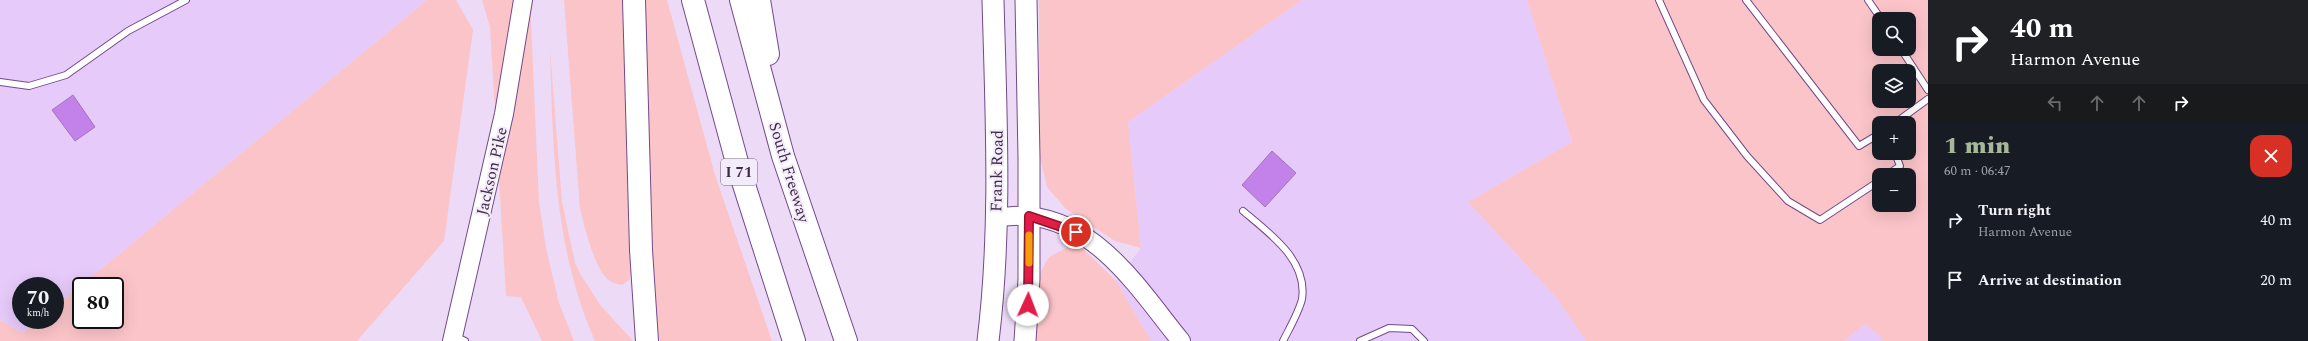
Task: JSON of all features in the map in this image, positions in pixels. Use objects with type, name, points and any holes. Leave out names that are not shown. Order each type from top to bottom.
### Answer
[{"type":"highway","points":[[634,0],[641,250],[647,341]]},
{"type":"highway","name":"I 71","points":[[693,0],[738,166],[794,341]]},
{"type":"highway","name":"South Freeway","points":[[740,0],[783,156],[846,341]]},
{"type":"highway","points":[[760,0],[783,156]]},
{"type":"highway","name":"Frank Road","points":[[988,341],[995,265],[997,160],[993,0]]},
{"type":"highway","name":"Frank Road","points":[[1025,341],[1029,286],[1026,0]]},
{"type":"main road","name":"Jackson Pike","points":[[457,339],[504,114],[523,0]]},
{"type":"main road","points":[[995,217],[1029,216],[1067,228],[1084,236],[1110,256],[1181,341]]},
{"type":"lane","points":[[0,82],[29,86],[66,75],[128,31],[186,0]]},
{"type":"lane","points":[[1659,0],[1704,100],[1747,156],[1788,201],[1820,220],[1872,186]]},
{"type":"lane","points":[[1746,0],[1859,146],[1872,138]]},
{"type":"lane","points":[[1868,0],[1876,12]]},
{"type":"lane","points":[[1906,56],[1928,90]]},
{"type":"lane","points":[[1905,116],[1928,99]]},
{"type":"lane","points":[[1243,211],[1277,239],[1295,263],[1302,282],[1302,300],[1283,341]]},
{"type":"lane","points":[[1360,341],[1369,335],[1389,328],[1412,329],[1424,341]]},
{"type":"shaded area","points":[[0,0],[427,0],[91,277],[72,277],[72,293],[64,300],[64,277],[12,277],[12,327],[0,320]]},
{"type":"shaded area","points":[[427,0],[456,0],[473,30],[444,241],[357,341],[0,341],[0,320],[12,327],[12,329],[16,329],[23,333],[28,329],[64,329],[64,300],[72,293],[72,329],[124,329],[124,277],[91,277]]},
{"type":"shaded area","points":[[482,0],[530,0],[539,202],[546,248],[559,303],[574,341],[542,341],[521,297],[506,296],[490,27]]},
{"type":"shaded area","points":[[564,0],[623,0],[632,268],[629,280],[622,285],[610,281],[600,269],[589,243],[580,208]]},
{"type":"shaded area","points":[[643,0],[667,0],[715,175],[772,341],[660,341],[655,333]]},
{"type":"shaded area","points":[[1039,0],[1302,0],[1128,122],[1141,248],[1115,241],[1066,209],[1047,187],[1040,157]]},
{"type":"shaded area","points":[[1302,0],[1527,0],[1572,142],[1468,202],[1556,297],[1586,341],[1151,341],[1116,281],[1141,248],[1128,122]]},
{"type":"shaded area","points":[[1527,0],[1928,0],[1928,341],[1885,341],[1865,324],[1844,341],[1586,341],[1556,297],[1468,202],[1572,142]]},
{"type":"shaded area","points":[[550,50],[562,202],[575,263],[582,277],[601,306],[633,341],[595,341],[581,306],[571,270],[558,198]]},
{"type":"shaded area","points":[[1068,247],[1082,248],[1116,281],[1151,341],[1034,341],[1041,271],[1049,257]]},
{"type":"shaded area","points":[[1865,324],[1885,341],[1844,341]]},
{"type":"shaded area","points":[[16,329],[28,329],[23,333]]},
{"type":"building","points":[[73,95],[95,127],[75,141],[52,110]]},
{"type":"building","points":[[1272,151],[1296,173],[1265,207],[1242,185]]},
{"type":"slow traffic","points":[[1029,235],[1029,263]]},
{"type":"route","points":[[1028,305],[1029,216],[1076,232]]}]
